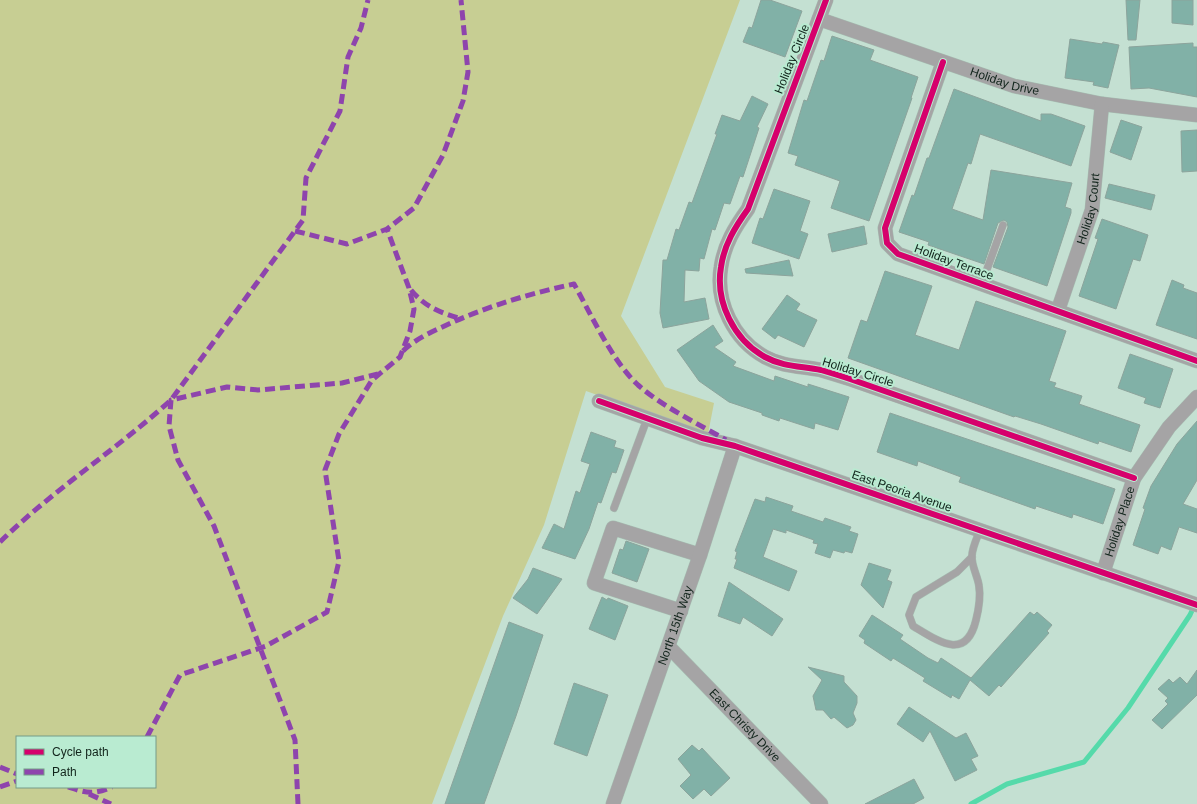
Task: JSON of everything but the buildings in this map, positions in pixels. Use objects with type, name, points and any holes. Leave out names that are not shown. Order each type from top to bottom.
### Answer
[{"type":"street","name":"Holiday Circle","points":[[826,0],[782,114],[748,209],[737,225],[725,252],[721,267],[721,291],[725,309],[732,326],[747,343],[765,357],[788,366],[821,370],[850,379],[1134,478]]},
{"type":"street","name":"Holiday Drive","points":[[819,19],[1014,86],[1102,104],[1197,115]]},
{"type":"street","name":"Holiday Terrace","points":[[943,62],[885,228],[887,243],[898,254],[1197,361]]},
{"type":"street","name":"Holiday Court","points":[[1058,310],[1092,210],[1102,104]]},
{"type":"street","name":"Holiday Place","points":[[1104,573],[1134,478],[1169,427],[1197,397]]},
{"type":"street","name":"East Peoria Avenue","points":[[599,401],[702,438],[735,446],[1197,605]]},
{"type":"street","name":"North 15th Way","points":[[614,804],[669,647],[735,446]]},
{"type":"street","points":[[680,611],[594,583],[611,535],[614,528],[700,555]]},
{"type":"street","name":"East Christy Drive","points":[[669,647],[819,803]]},
{"type":"lane","points":[[982,283],[1003,225]]},
{"type":"lane","points":[[614,508],[647,419]]},
{"type":"lane","points":[[972,557],[980,587],[980,601],[972,634],[966,641],[953,646],[942,642],[913,626],[909,614],[913,600],[916,596],[954,575],[972,557],[980,530]]},
{"type":"green space","points":[[0,0],[740,0],[621,316],[665,387],[714,403],[708,434],[586,391],[544,525],[503,616],[432,804],[0,804]]},
{"type":"waterway","points":[[971,804],[1007,784],[1084,762],[1128,708],[1190,615],[1194,606]]},
{"type":"marked path","points":[[0,542],[41,505],[129,436],[171,400],[303,220],[306,178],[340,111],[348,57],[361,28],[368,0]]},
{"type":"marked path","points":[[295,231],[347,244],[387,229],[414,208],[443,155],[463,101],[468,72],[461,0]]},
{"type":"marked path","points":[[148,736],[180,675],[266,646],[327,612],[339,561],[325,470],[339,434],[372,380],[400,357],[410,331],[414,309],[409,288],[387,229]]},
{"type":"marked path","points":[[403,351],[408,346],[426,335],[482,310],[543,291],[574,284],[611,350],[628,375],[638,385],[669,408],[726,440]]},
{"type":"marked path","points":[[411,290],[422,301],[434,309],[462,319]]},
{"type":"marked path","points":[[298,804],[295,740],[214,526],[178,460],[169,426],[171,400],[227,387],[258,390],[342,383],[378,374]]},
{"type":"marked path","points":[[0,767],[16,774]]},
{"type":"marked path","points":[[0,787],[16,781]]},
{"type":"marked path","points":[[71,788],[90,792],[109,788]]},
{"type":"marked path","points":[[89,794],[111,804]]},
{"type":"cycle path","points":[[826,0],[748,209],[731,236],[722,259],[720,280],[721,293],[729,319],[736,330],[744,341],[754,350],[779,363],[821,370],[847,378],[1134,478]]},
{"type":"cycle path","points":[[943,62],[885,228],[887,243],[898,254],[1197,361]]},
{"type":"cycle path","points":[[599,401],[702,438],[735,446],[1197,605]]}]
